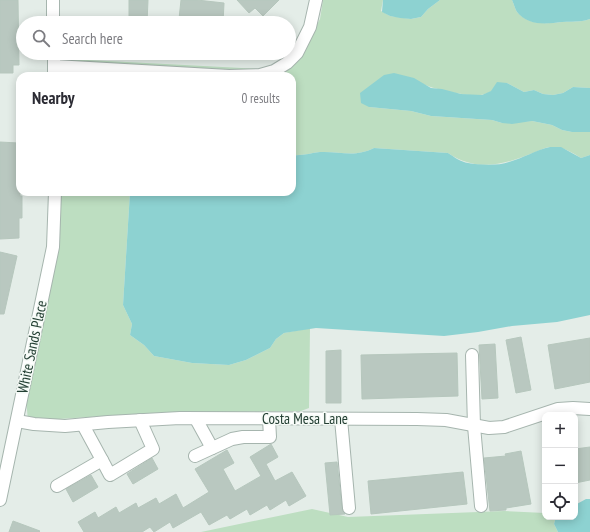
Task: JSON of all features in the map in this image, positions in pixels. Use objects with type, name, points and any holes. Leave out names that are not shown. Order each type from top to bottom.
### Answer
[{"type":"street","points":[[53,0],[53,16]]},
{"type":"street","points":[[296,55],[310,27],[316,0]]},
{"type":"street","points":[[54,60],[54,71],[89,72]]},
{"type":"street","points":[[270,72],[290,60]]},
{"type":"street","name":"White Sands Place","points":[[0,500],[52,247],[55,196]]},
{"type":"street","points":[[472,355],[474,426],[481,506]]},
{"type":"street","name":"Costa Mesa Lane","points":[[17,421],[34,424],[65,426],[140,420],[196,418],[446,420],[489,428],[504,427],[544,412],[558,409],[573,408],[590,410]]},
{"type":"street","points":[[196,418],[212,448]]},
{"type":"street","points":[[194,456],[232,439],[243,437],[270,438],[269,419]]},
{"type":"street","points":[[341,419],[349,508]]},
{"type":"street","points":[[83,425],[110,475],[153,450],[140,420]]},
{"type":"street","points":[[57,486],[102,460]]},
{"type":"green space","points":[[323,0],[383,0],[381,11],[390,16],[411,19],[421,17],[428,9],[440,0],[512,0],[517,12],[527,19],[538,23],[590,19],[590,88],[573,87],[563,93],[553,95],[543,94],[534,90],[524,92],[507,83],[481,95],[468,95],[423,84],[369,107],[411,111],[431,116],[492,120],[502,123],[532,121],[552,125],[562,130],[572,132],[590,132],[590,155],[581,158],[563,148],[550,147],[509,161],[488,165],[458,159],[448,153],[374,148],[360,153],[320,152],[296,155],[296,72],[63,72],[69,60],[278,70],[298,60],[320,19]]},
{"type":"green space","points":[[51,196],[130,196],[123,305],[132,324],[130,335],[144,345],[154,356],[192,363],[229,365],[246,360],[270,348],[276,339],[284,333],[310,328],[309,408],[301,411],[151,413],[28,421],[26,399],[44,292]]},
{"type":"green space","points":[[312,509],[348,517],[504,511],[542,513],[542,520],[555,520],[554,524],[558,532],[201,532]]},
{"type":"water","points":[[383,0],[440,0],[428,9],[421,17],[411,19],[390,16],[382,12]]},
{"type":"water","points":[[512,0],[590,0],[590,19],[550,23],[532,22],[521,17]]},
{"type":"water","points":[[394,73],[414,78],[431,88],[461,94],[482,95],[491,91],[497,82],[507,83],[524,92],[534,90],[543,94],[553,95],[563,93],[573,87],[590,88],[590,132],[572,132],[562,130],[552,125],[532,121],[512,124],[492,120],[431,116],[411,111],[369,107],[361,103],[360,93],[384,75]]},
{"type":"water","points":[[550,147],[561,147],[581,158],[590,155],[590,315],[557,322],[512,326],[444,336],[316,328],[284,333],[276,339],[270,348],[246,360],[229,365],[192,363],[154,356],[144,345],[130,335],[132,324],[123,305],[130,196],[296,196],[296,155],[320,152],[360,153],[374,148],[448,153],[465,162],[488,165],[509,162]]},
{"type":"water","points":[[586,499],[590,499],[590,532],[558,532],[554,524],[555,520],[578,520],[578,503]]},
{"type":"building","points":[[0,0],[18,0],[18,16],[16,16],[16,60],[19,60],[19,65],[13,65],[13,73],[0,73]]},
{"type":"building","points":[[129,0],[148,0],[147,16],[129,16]]},
{"type":"building","points":[[181,0],[224,3],[223,16],[179,16]]},
{"type":"building","points":[[237,0],[279,0],[263,16],[255,8],[249,13]]},
{"type":"building","points":[[0,142],[16,143],[16,196],[22,196],[22,218],[19,218],[19,238],[0,239]]},
{"type":"building","points":[[0,252],[17,256],[4,314],[0,314]]},
{"type":"building","points":[[521,337],[531,390],[516,393],[506,340]]},
{"type":"building","points":[[590,338],[590,382],[555,389],[548,345]]},
{"type":"building","points":[[495,344],[498,398],[482,399],[479,345]]},
{"type":"building","points":[[341,350],[341,403],[326,403],[326,351]]},
{"type":"building","points":[[457,353],[458,396],[362,399],[361,355]]},
{"type":"building","points":[[271,444],[278,457],[266,464],[275,481],[292,472],[306,496],[289,506],[286,500],[270,510],[267,505],[250,515],[247,509],[230,519],[227,515],[209,525],[201,512],[173,528],[170,522],[154,532],[150,527],[142,532],[84,532],[78,522],[95,512],[98,518],[116,507],[119,513],[136,503],[138,508],[156,498],[159,504],[176,494],[183,508],[209,492],[195,469],[227,450],[234,463],[223,469],[235,491],[261,476],[250,457]]},
{"type":"building","points":[[590,447],[590,480],[578,482],[578,449]]},
{"type":"building","points":[[521,451],[531,504],[506,508],[506,510],[490,511],[484,458],[506,456],[505,454]]},
{"type":"building","points":[[152,458],[158,469],[133,484],[127,474]]},
{"type":"building","points":[[337,462],[342,509],[345,514],[330,515],[325,463]]},
{"type":"building","points":[[463,472],[467,504],[371,514],[368,481]]},
{"type":"building","points":[[91,475],[98,487],[73,502],[66,489]]},
{"type":"building","points":[[13,521],[40,531],[9,532]]}]
